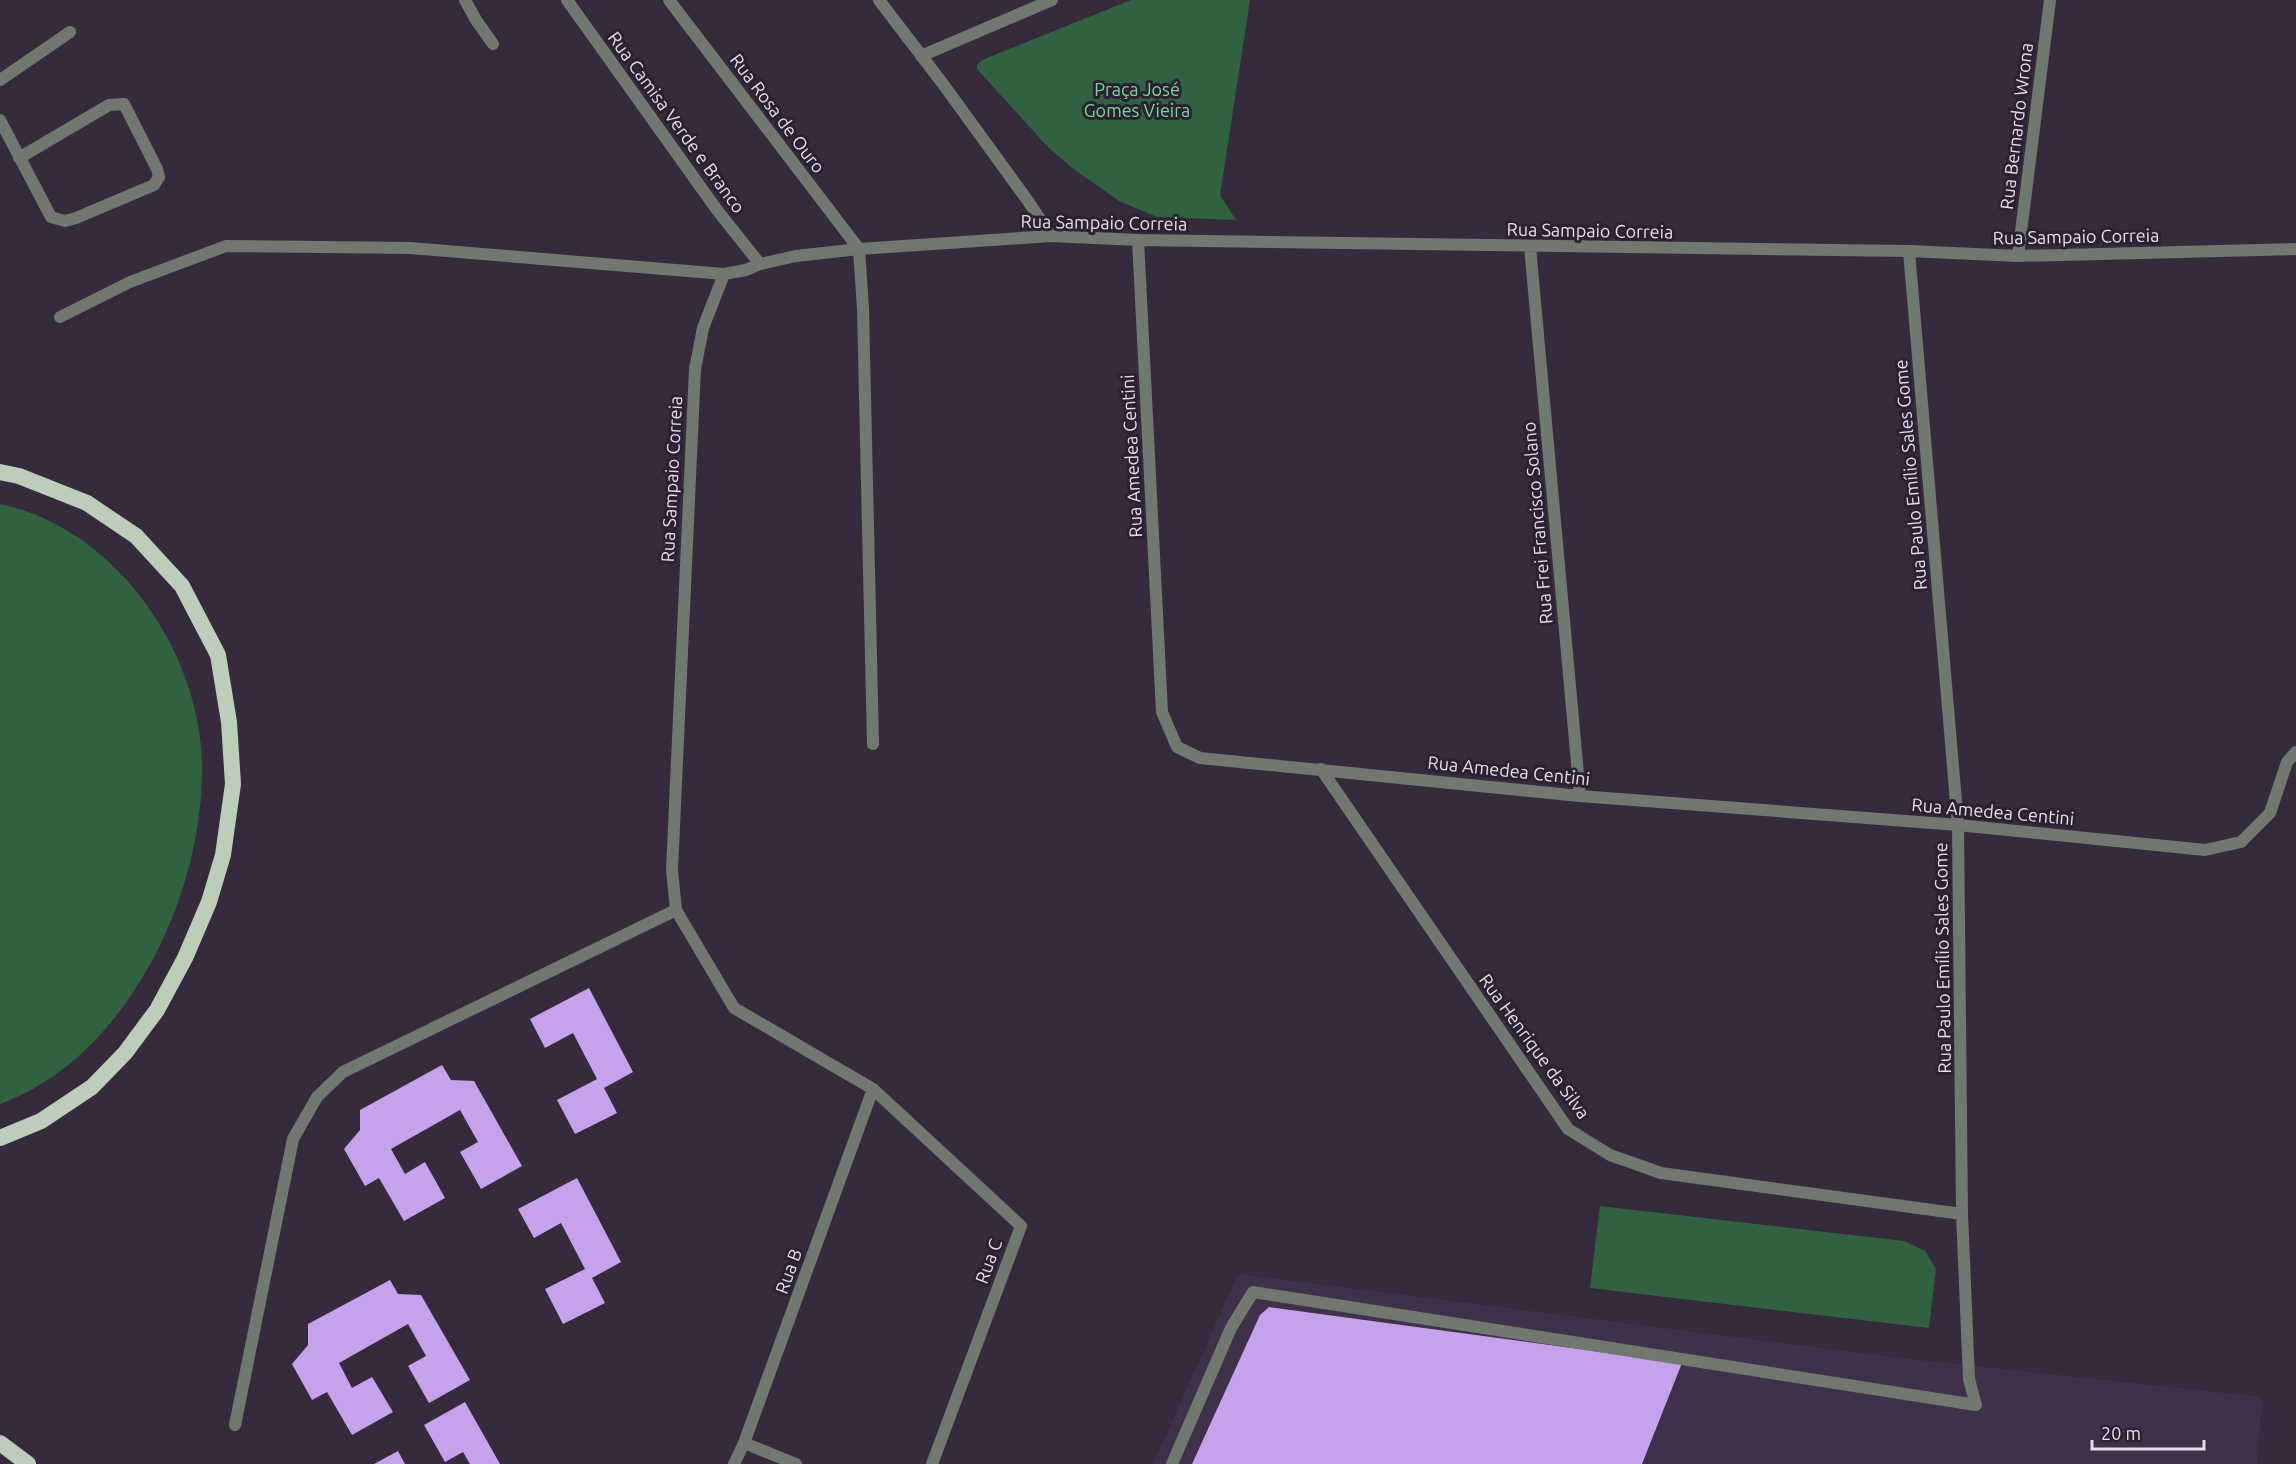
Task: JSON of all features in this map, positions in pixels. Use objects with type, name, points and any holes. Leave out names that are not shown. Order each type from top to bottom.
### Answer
[{"type":"highway","points":[[0,472],[19,476],[87,503],[136,536],[182,586],[218,655],[229,722],[233,784],[224,855],[209,902],[185,958],[157,1010],[125,1053],[92,1087],[41,1121],[0,1138]]},
{"type":"highway","points":[[0,1443],[28,1464]]},
{"type":"street","points":[[465,0],[493,44]]},
{"type":"street","name":"Rua Camisa Verde e Branco","points":[[567,0],[717,210],[760,264]]},
{"type":"street","name":"Rua Rosa de Ouro","points":[[669,0],[859,249]]},
{"type":"street","points":[[879,0],[1028,201],[1051,236]]},
{"type":"street","points":[[921,56],[1052,0]]},
{"type":"street","name":"Rua Bernardo Wrona","points":[[2018,256],[2050,0]]},
{"type":"street","points":[[0,80],[70,32]]},
{"type":"street","points":[[0,120],[19,158],[51,217],[64,221],[76,218],[154,185],[159,177],[124,104],[109,105],[19,158]]},
{"type":"street","name":"Rua Sampaio Correia","points":[[873,1089],[734,1008],[676,910],[672,870],[695,369],[703,328],[724,274],[796,256],[859,249],[1051,236],[1138,240],[1530,247],[1909,251],[2018,256],[2296,249]]},
{"type":"street","name":"Rua Amedea Centini","points":[[1138,240],[1162,712],[1177,747],[1200,758],[1580,796],[1958,825],[2205,850],[2241,842],[2270,813],[2287,762],[2296,752]]},
{"type":"street","points":[[60,317],[130,282],[226,246],[410,248],[724,274]]},
{"type":"street","name":"Rua Frei Francisco Solano","points":[[1530,247],[1580,796]]},
{"type":"street","points":[[859,249],[863,309],[873,744]]},
{"type":"street","name":"Rua Paulo Emílio Sales Gome","points":[[1172,1464],[1231,1328],[1253,1292],[1976,1405],[1969,1379],[1962,1214],[1958,825],[1909,251]]},
{"type":"street","name":"Rua Henrique da Silva","points":[[1321,769],[1568,1129],[1610,1155],[1661,1173],[1962,1214]]},
{"type":"street","points":[[235,1425],[293,1139],[317,1097],[343,1072],[676,910]]},
{"type":"street","name":"Rua B","points":[[734,1464],[744,1443],[873,1089]]},
{"type":"street","name":"Rua C","points":[[873,1089],[1021,1226],[932,1464]]},
{"type":"street","points":[[744,1443],[796,1464]]},
{"type":"shaded area","points":[[1238,1274],[1909,1359],[2262,1397],[2257,1464],[1153,1464]]},
{"type":"green space","name":"Praça José Gomes Vieira","points":[[1131,0],[1250,0],[1220,195],[1236,220],[1157,217],[1119,201],[1071,167],[1047,146],[977,69],[977,65],[982,60]]},
{"type":"green space","points":[[0,504],[41,517],[80,538],[114,567],[143,600],[168,638],[186,679],[198,722],[202,765],[199,815],[189,866],[172,917],[149,966],[120,1011],[85,1050],[45,1082],[0,1104]]},
{"type":"green space","points":[[1600,1206],[1904,1241],[1925,1251],[1936,1269],[1929,1328],[1590,1288]]},
{"type":"building","points":[[589,988],[633,1072],[604,1088],[617,1113],[575,1134],[557,1100],[597,1079],[573,1033],[545,1048],[530,1019]]},
{"type":"building","points":[[442,1065],[451,1080],[474,1081],[522,1166],[481,1189],[460,1152],[478,1142],[460,1110],[391,1149],[405,1174],[425,1162],[445,1198],[404,1221],[379,1178],[365,1186],[344,1149],[360,1130],[360,1110]]},
{"type":"building","points":[[577,1178],[621,1262],[592,1278],[605,1303],[563,1324],[545,1289],[585,1269],[561,1223],[534,1238],[518,1209]]},
{"type":"building","points":[[390,1280],[398,1294],[421,1295],[470,1380],[429,1403],[408,1366],[426,1356],[408,1324],[339,1363],[352,1388],[372,1377],[393,1412],[352,1435],[327,1392],[312,1400],[292,1364],[308,1345],[308,1324]]},
{"type":"building","points":[[1269,1307],[1682,1363],[1642,1464],[1192,1464],[1260,1315]]},
{"type":"building","points":[[465,1402],[500,1464],[470,1464],[463,1452],[445,1462],[424,1425]]},
{"type":"building","points":[[398,1451],[405,1464],[374,1464]]}]
